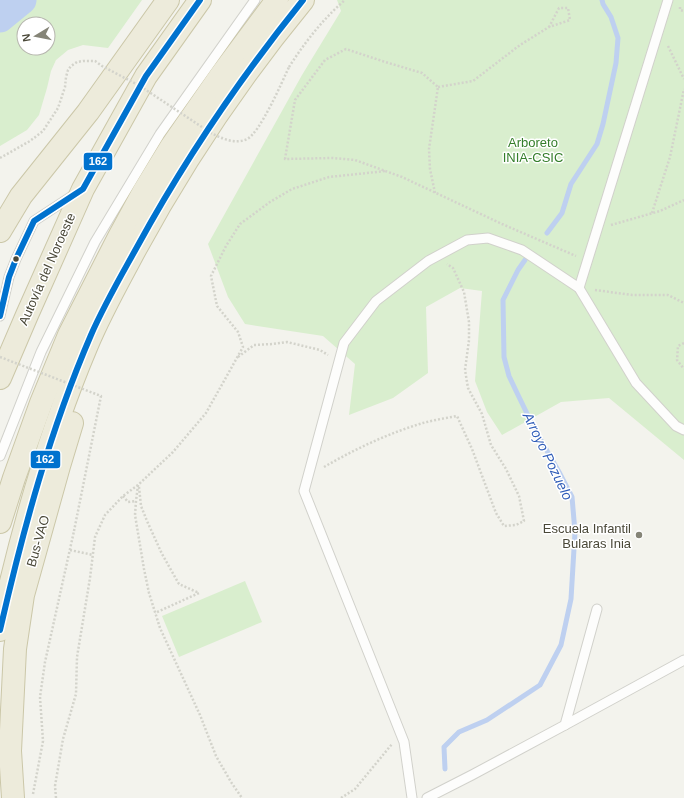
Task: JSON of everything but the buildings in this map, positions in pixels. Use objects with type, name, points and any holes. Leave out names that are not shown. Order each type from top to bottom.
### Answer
[{"type":"highway","points":[[0,231],[21,196],[88,112],[168,0]]},
{"type":"highway","name":"Autovía del Noroeste","points":[[0,378],[83,189],[146,76],[200,0]]},
{"type":"highway","points":[[0,522],[41,403],[69,335],[144,191],[171,147],[266,10],[303,0]]},
{"type":"highway","points":[[0,630],[32,499],[64,402],[87,344],[112,292],[159,205],[181,168],[238,84],[266,10]]},
{"type":"highway","points":[[112,292],[119,238]]},
{"type":"highway","name":"Bus-VAO","points":[[13,798],[10,744],[15,649],[23,595],[59,466],[112,292]]},
{"type":"lane","points":[[579,288],[668,0]]},
{"type":"lane","points":[[0,456],[41,352],[95,242],[160,134],[266,10]]},
{"type":"lane","points":[[0,316],[9,277],[34,221],[83,189]]},
{"type":"lane","points":[[412,798],[404,742],[304,491],[344,343],[376,301],[428,261],[467,240],[488,238],[522,250],[579,288],[636,383],[680,428],[684,435]]},
{"type":"lane","points":[[565,725],[597,609]]},
{"type":"lane","points":[[426,798],[472,775],[684,660]]},
{"type":"path","points":[[0,158],[30,141],[43,131],[58,108],[65,87],[68,70],[77,62],[83,60],[95,61],[140,86],[221,138],[232,141],[247,139],[259,126],[266,114],[289,67],[317,28],[334,9],[345,0]]},
{"type":"path","points":[[680,5],[680,10],[684,11]]},
{"type":"path","points":[[549,27],[559,8],[568,8],[570,20],[549,27],[520,45],[474,81],[438,86],[422,73],[346,49],[324,60],[295,100],[285,160],[333,158],[355,160],[386,171],[435,192],[502,224],[588,260]]},
{"type":"path","points":[[661,24],[669,48],[684,79]]},
{"type":"path","points":[[435,192],[430,169],[429,149],[438,86]]},
{"type":"path","points":[[652,213],[670,157],[684,89]]},
{"type":"path","points":[[56,798],[55,786],[63,739],[76,694],[77,657],[95,537],[105,515],[123,496],[138,485],[173,452],[206,413],[243,347],[238,332],[217,306],[211,276],[226,246],[240,224],[270,202],[292,189],[329,177],[386,171]]},
{"type":"path","points":[[597,229],[660,211],[684,200]]},
{"type":"path","points":[[308,476],[341,457],[399,431],[424,423],[457,416],[472,449],[496,513],[504,526],[516,525],[524,521],[518,496],[506,469],[491,445],[482,414],[468,388],[466,370],[469,322],[464,292],[453,268],[435,257]]},
{"type":"path","points":[[579,288],[632,295],[668,295],[684,303]]},
{"type":"path","points":[[236,359],[254,345],[287,342],[320,350],[338,363]]},
{"type":"path","points":[[684,343],[678,346],[676,360],[684,369]]},
{"type":"path","points":[[0,357],[101,396],[74,531],[45,662],[40,697],[43,741],[32,798]]},
{"type":"path","points":[[138,485],[135,515],[144,569],[155,613],[160,628],[200,715],[216,756],[242,798]]},
{"type":"path","points":[[138,485],[141,506],[162,554],[179,584],[199,593],[155,613]]},
{"type":"path","points":[[123,496],[128,502],[136,501]]},
{"type":"path","points":[[70,550],[93,555]]},
{"type":"path","points":[[340,798],[355,789],[400,733]]},
{"type":"green space","points":[[0,0],[142,0],[108,48],[83,45],[68,50],[56,60],[51,71],[39,115],[27,130],[0,146]]},
{"type":"green space","name":"Arboreto INIA-CSIC","points":[[337,0],[684,0],[684,460],[609,398],[561,402],[502,435],[487,412],[475,381],[482,291],[460,288],[426,307],[428,373],[393,398],[349,415],[355,364],[323,336],[245,324],[228,297],[208,244],[302,75],[341,11]]},
{"type":"green space","points":[[245,581],[262,622],[179,657],[162,616]]},
{"type":"waterway","points":[[0,18],[22,0]]},
{"type":"waterway","name":"Arroyo Pozuelo","points":[[547,233],[562,213],[571,184],[597,144],[603,124],[616,63],[618,38],[611,17],[602,0]]},
{"type":"waterway","name":"Arroyo Pozuelo","points":[[445,769],[444,747],[459,732],[487,720],[540,685],[561,645],[571,599],[575,532],[572,497],[534,428],[509,376],[504,357],[503,300],[518,270],[525,260]]},
{"type":"transit line","name":"162","points":[[0,316],[9,277],[34,221],[83,189],[146,76],[200,0]]},
{"type":"transit line","name":"162","points":[[0,630],[18,555],[50,444],[76,371],[96,324],[155,214],[174,182],[235,89],[303,0]]},
{"type":"place","name":"Escuela Infantil Bularas Inia","points":[[639,535]]}]
